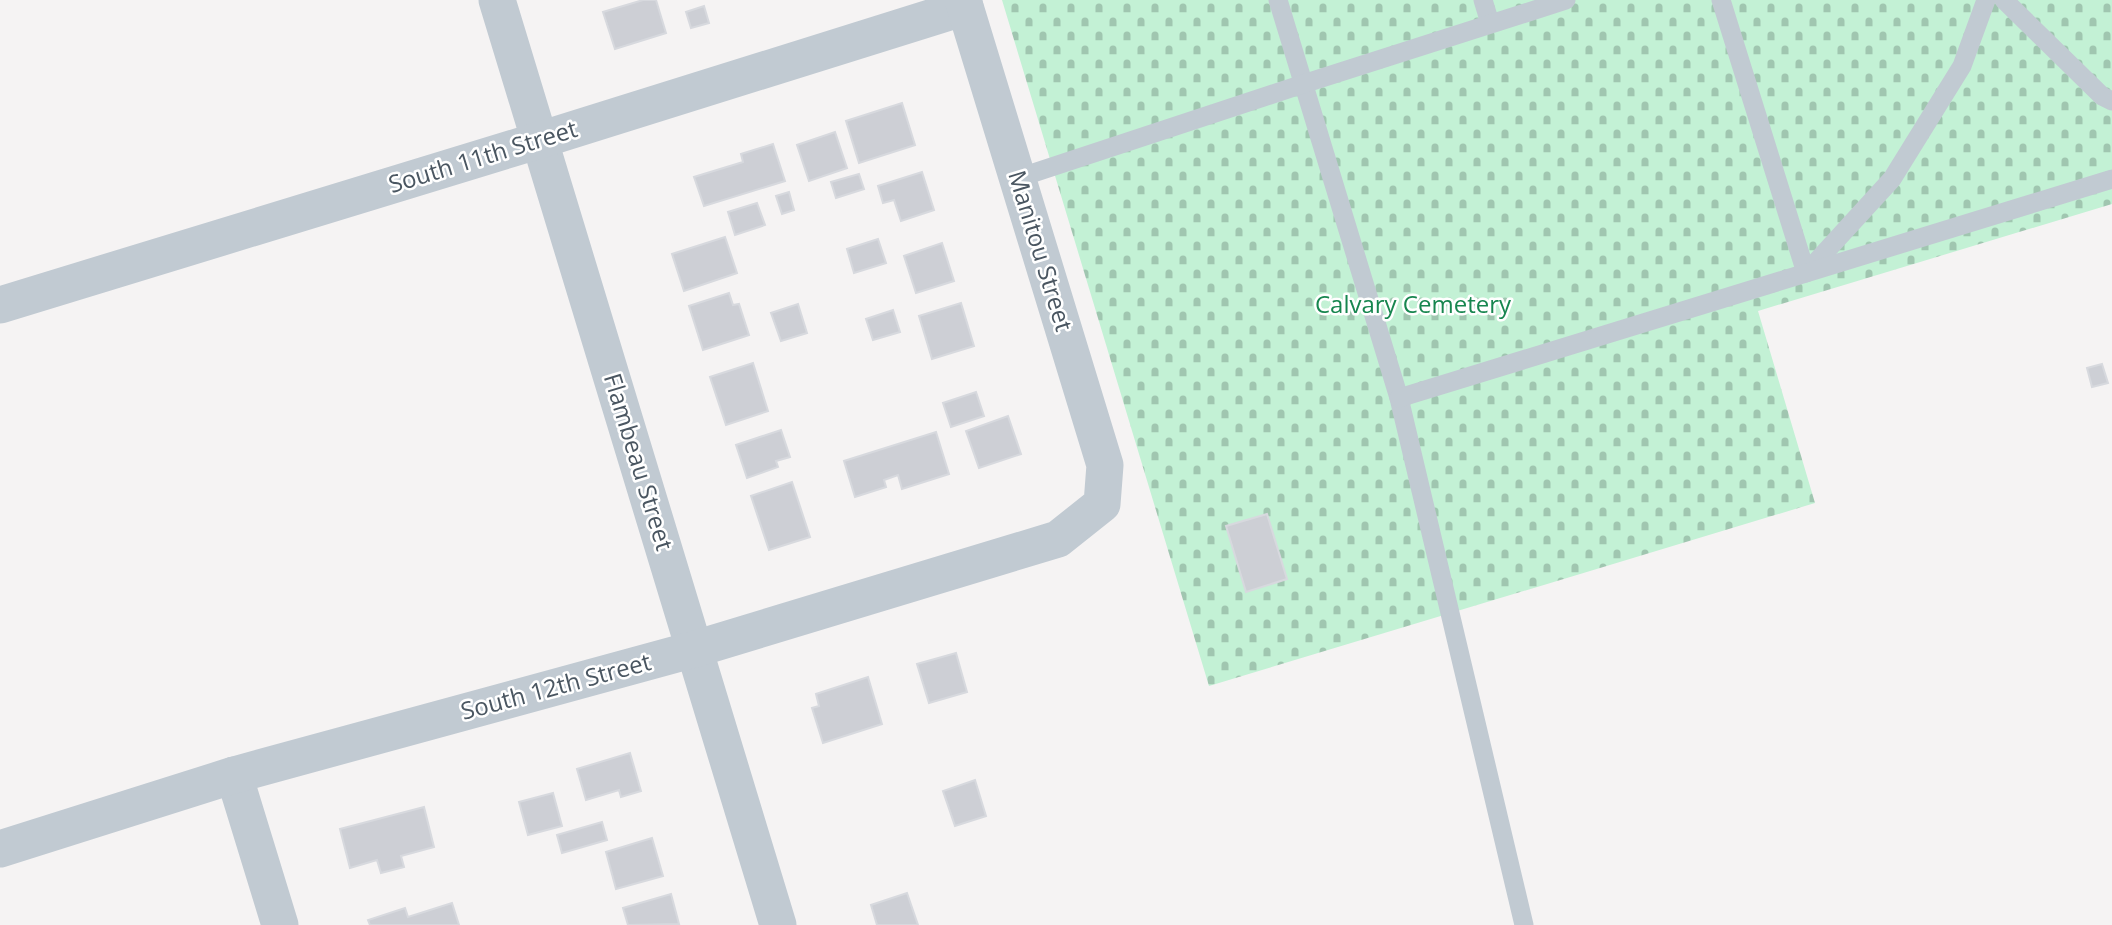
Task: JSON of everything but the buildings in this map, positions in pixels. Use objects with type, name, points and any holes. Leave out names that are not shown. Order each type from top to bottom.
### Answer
[{"type":"street","name":"Flambeau Street","points":[[498,0],[778,925]]},
{"type":"street","name":"South 11th Street","points":[[0,305],[540,140],[964,4]]},
{"type":"street","name":"Manitou Street","points":[[964,4],[1105,465],[1102,503]]},
{"type":"street","name":"South 12th Street","points":[[0,849],[234,775],[695,649],[1058,539],[1102,503]]},
{"type":"street","points":[[234,775],[280,925]]},
{"type":"lane","points":[[1278,0],[1399,398],[1524,925]]},
{"type":"lane","points":[[1483,0],[1490,23]]},
{"type":"lane","points":[[1018,178],[1566,0]]},
{"type":"lane","points":[[1721,0],[1806,273]]},
{"type":"lane","points":[[1806,273],[1892,179],[1962,66],[1986,0]]},
{"type":"lane","points":[[2004,0],[2102,96],[2112,101]]},
{"type":"lane","points":[[1399,398],[2112,178]]},
{"type":"green space","name":"Calvary Cemetery","points":[[1002,0],[2112,0],[2112,204],[1758,311],[1815,503],[1209,686]]}]
